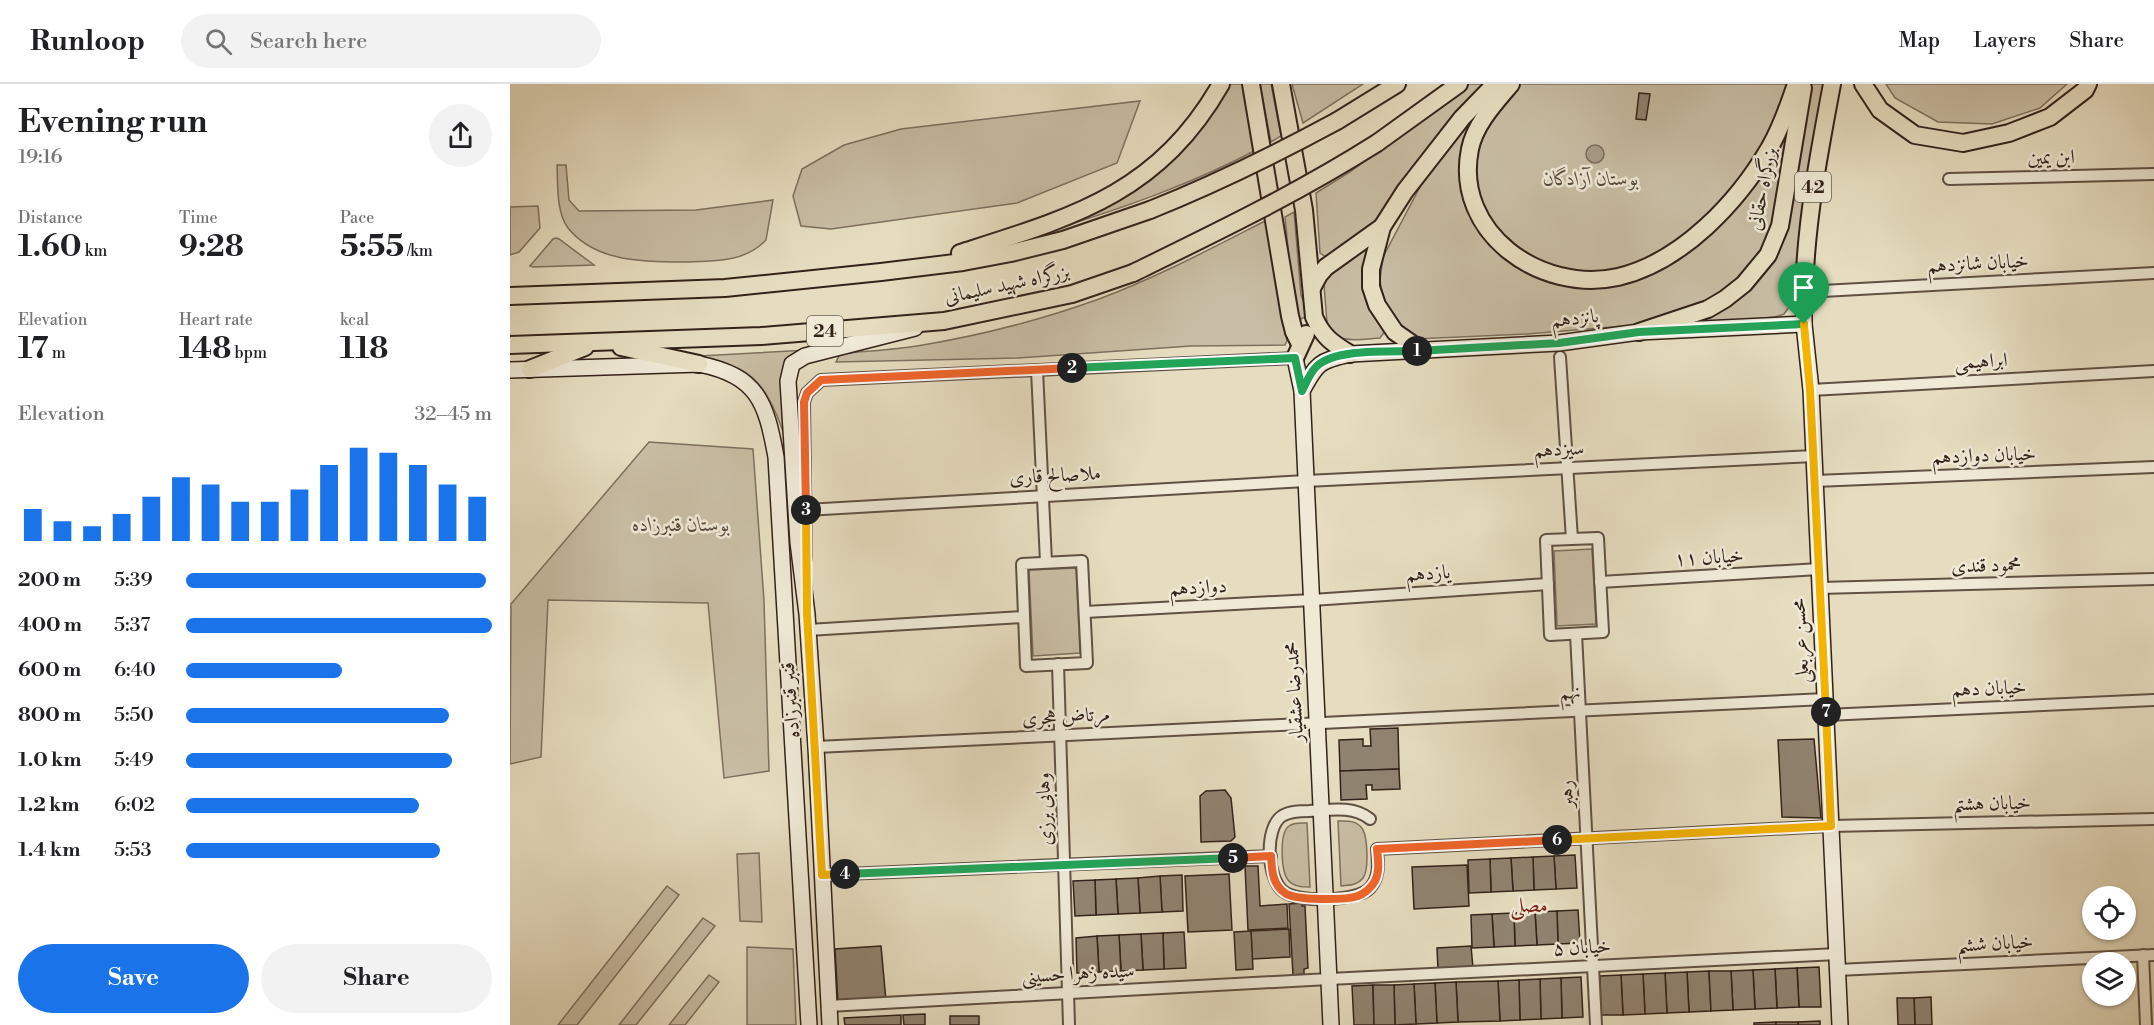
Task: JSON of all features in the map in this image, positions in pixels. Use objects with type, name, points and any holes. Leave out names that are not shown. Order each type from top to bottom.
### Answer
[{"type":"highway","points":[[920,267],[1064,219],[1115,195],[1167,154],[1198,120],[1221,84]]},
{"type":"highway","points":[[1251,84],[1290,316],[1298,351]]},
{"type":"highway","points":[[1281,84],[1305,210],[1314,317],[1320,331],[1350,354]]},
{"type":"highway","points":[[1374,99],[1388,84]]},
{"type":"highway","name":"بزرگراه شهید سلیمانی","points":[[510,296],[725,288],[963,262],[1063,240],[1150,210],[1257,164],[1337,121],[1397,84]]},
{"type":"highway","name":"بزرگراه شهید سلیمانی","points":[[510,345],[761,336],[944,321],[1072,294],[1133,273],[1248,218],[1377,143],[1459,84]]},
{"type":"highway","points":[[1421,350],[1395,332],[1377,305],[1371,287],[1371,269],[1382,227],[1437,148],[1495,84]]},
{"type":"highway","points":[[1511,84],[1479,124],[1474,136],[1468,166],[1471,200],[1490,234],[1505,249],[1526,263],[1547,273],[1567,278],[1598,280],[1618,277],[1664,259],[1699,234],[1741,188],[1771,146],[1796,84]]},
{"type":"highway","name":"بزرگراه حقانی","points":[[1639,332],[1708,309],[1725,300],[1744,284],[1768,255],[1780,226],[1803,84]]},
{"type":"highway","name":"42","points":[[1804,292],[1805,256],[1815,176],[1832,84]]},
{"type":"highway","points":[[1863,84],[1880,110],[1915,135],[1963,143],[2008,133],[2050,117],[2085,90],[2088,84]]},
{"type":"highway","points":[[1312,288],[1318,275],[1326,267],[1382,227]]},
{"type":"highway","points":[[1298,351],[1314,317]]},
{"type":"highway","points":[[530,369],[598,342],[699,364]]},
{"type":"main road","name":"محسن عربعلی","points":[[1804,292],[1804,324],[1814,456],[1840,1025]]},
{"type":"main road","points":[[807,614],[798,542],[788,381],[792,364],[805,356],[944,321]]},
{"type":"main road","name":"پانزدهم","points":[[1302,391],[1317,366],[1329,358],[1350,354],[1559,343],[1639,332],[1804,324]]},
{"type":"main road","name":"محمدرضا عشقیار","points":[[1298,351],[1302,391],[1331,1025]]},
{"type":"main road","points":[[510,370],[699,364]]},
{"type":"main road","name":"قنبر قنبرزاده","points":[[699,364],[719,368],[743,380],[761,401],[771,428],[776,457],[809,1025]]},
{"type":"main road","name":"قنبر قنبرزاده","points":[[807,614],[830,1025]]},
{"type":"street","name":"ابن یمین","points":[[1949,179],[2154,174]]},
{"type":"street","name":"خیابان شانزدهم","points":[[1804,292],[2154,273]]},
{"type":"street","points":[[1046,562],[1037,370],[1298,351]]},
{"type":"street","points":[[1560,357],[1572,539]]},
{"type":"street","name":"قنبر قنبرزاده","points":[[807,614],[804,402],[807,393],[821,380],[1037,370]]},
{"type":"street","name":"ابراهیمی","points":[[1810,390],[2154,371]]},
{"type":"street","name":"سیزدهم","points":[[1306,480],[1814,456]]},
{"type":"street","name":"خیابان دوازدهم","points":[[1815,481],[2154,467]]},
{"type":"street","name":"ملاصالح قاری","points":[[806,510],[1306,480]]},
{"type":"street","points":[[1598,538],[1600,582],[1603,632],[1550,635],[1546,540],[1598,538]]},
{"type":"street","points":[[1082,561],[1085,612],[1088,663],[1026,666],[1022,564],[1082,561]]},
{"type":"street","name":"خیابان ۱۱","points":[[1600,582],[1819,569]]},
{"type":"street","name":"محمود قندی","points":[[1820,588],[2154,579]]},
{"type":"street","name":"یازدهم","points":[[1312,600],[1548,584]]},
{"type":"street","name":"دوازدهم","points":[[1085,612],[1312,600]]},
{"type":"street","points":[[808,630],[1024,616]]},
{"type":"street","name":"رهبر","points":[[1576,634],[1596,1025]]},
{"type":"street","name":"وهابی برزی","points":[[1058,664],[1069,1025]]},
{"type":"street","name":"نهم","points":[[1317,723],[1825,699]]},
{"type":"street","name":"خیابان دهم","points":[[1826,715],[2154,700]]},
{"type":"street","name":"مرتاض هجری","points":[[816,747],[1317,723]]},
{"type":"street","points":[[1325,898],[1300,899],[1285,893],[1274,880],[1271,831],[1278,820],[1294,812],[1353,810],[1370,819]]},
{"type":"street","name":"خیابان هشتم","points":[[1325,898],[1355,897],[1371,887],[1378,874],[1377,849],[1831,826],[2154,819]]},
{"type":"street","points":[[822,875],[1271,856]]},
{"type":"street","name":"خیابان ۵","points":[[1329,979],[1837,954]]},
{"type":"street","points":[[2146,1025],[2149,955]]},
{"type":"street","name":"خیابان ششم","points":[[1838,970],[2149,955]]},
{"type":"street","name":"سیده زهرا حسینی","points":[[828,1006],[1329,979]]},
{"type":"green space","points":[[1225,84],[1244,84],[1258,149],[1157,194],[1052,230],[1122,195]]},
{"type":"green space","points":[[1260,84],[1271,84],[1281,136],[1271,142]]},
{"type":"green space","points":[[1292,84],[1363,84],[1303,123]]},
{"type":"green space","points":[[1469,84],[1487,84],[1471,99],[1372,225],[1326,257],[1320,253],[1316,193],[1350,172]]},
{"type":"green space","name":"بوستان آزادگان","points":[[1519,84],[1788,84],[1768,142],[1706,220],[1662,254],[1626,270],[1576,273],[1520,254],[1491,226],[1480,205],[1474,166],[1482,131]]},
{"type":"green space","points":[[1807,84],[1823,84],[1792,303],[1784,314],[1775,317],[1659,329],[1770,263]]},
{"type":"green space","points":[[1886,84],[2067,84],[2040,108],[1992,124],[1938,122],[1895,98]]},
{"type":"green space","points":[[1797,97],[1768,245],[1744,275],[1710,301],[1648,324],[1527,334],[1415,339],[1384,307],[1380,280],[1383,257],[1430,168],[1457,132],[1485,107],[1468,208],[1475,225],[1488,243],[1525,271],[1550,283],[1582,288],[1615,286],[1661,269],[1693,245]]},
{"type":"green space","points":[[1140,101],[1117,163],[1017,203],[831,229],[801,226],[793,196],[802,169],[844,145],[901,129]]},
{"type":"green space","points":[[557,165],[566,165],[569,200],[579,211],[696,210],[773,200],[766,240],[748,253],[717,261],[637,260],[606,254],[579,239],[564,221],[558,198]]},
{"type":"green space","points":[[538,206],[540,228],[519,252],[510,255],[510,207]]},
{"type":"green space","points":[[1294,212],[1301,295],[1306,308],[1305,317],[1299,320],[1292,289],[1285,217]]},
{"type":"green space","points":[[1269,219],[1287,341],[1285,345],[1191,346],[1018,358],[836,362],[840,354],[908,347],[963,337],[1009,327],[1077,307],[1164,271]]},
{"type":"green space","points":[[556,238],[559,239],[594,265],[530,266]]},
{"type":"green space","points":[[1374,238],[1368,255],[1385,331],[1380,338],[1349,340],[1335,335],[1327,323],[1323,273]]},
{"type":"green space","points":[[809,350],[799,353],[785,437],[770,400],[751,377],[729,365],[680,357]]},
{"type":"green space","name":"بوستان قنبرزاده","points":[[649,442],[753,449],[764,601],[769,771],[724,778],[708,603],[548,600],[541,757],[510,764],[511,604]]},
{"type":"green space","points":[[1592,549],[1596,624],[1557,626],[1554,551]]},
{"type":"green space","points":[[1076,568],[1080,653],[1033,656],[1029,570]]},
{"type":"green space","points":[[1338,821],[1356,823],[1361,827],[1365,837],[1367,860],[1365,874],[1361,881],[1353,885],[1341,886]]},
{"type":"green space","points":[[1295,823],[1307,823],[1310,887],[1301,887],[1288,880],[1284,869],[1282,844],[1289,826]]},
{"type":"green space","points":[[759,853],[762,922],[740,921],[737,854]]},
{"type":"green space","points":[[667,886],[679,895],[577,1025],[558,1025]]},
{"type":"green space","points":[[703,918],[715,926],[636,1025],[619,1025]]},
{"type":"green space","points":[[747,947],[793,949],[796,1025],[747,1025]]},
{"type":"green space","points":[[709,975],[719,982],[685,1025],[669,1025]]},
{"type":"shaded area","points":[[1595,145],[1601,148],[1604,154],[1601,160],[1595,163],[1589,160],[1586,154],[1589,148]]},
{"type":"building","points":[[1639,93],[1650,94],[1646,120],[1636,119]]},
{"type":"building","points":[[1398,728],[1399,769],[1340,771],[1339,740],[1363,739],[1363,746],[1371,746],[1370,729]]},
{"type":"building","points":[[1814,739],[1821,818],[1782,817],[1778,740]]},
{"type":"building","points":[[1399,769],[1400,789],[1372,790],[1372,785],[1366,785],[1367,799],[1341,800],[1340,771]]},
{"type":"building","points":[[1225,790],[1231,798],[1235,837],[1231,841],[1201,842],[1200,796],[1206,791]]},
{"type":"building","points":[[1575,855],[1577,888],[1556,889],[1554,856]]},
{"type":"building","points":[[1554,856],[1556,889],[1534,890],[1533,857]]},
{"type":"building","points":[[1533,857],[1534,890],[1513,891],[1511,858]]},
{"type":"building","points":[[1511,858],[1513,891],[1491,892],[1490,859]]},
{"type":"building","points":[[1490,859],[1491,892],[1469,893],[1468,860]]},
{"type":"building","points":[[1467,865],[1469,906],[1414,909],[1412,867]]},
{"type":"building","points":[[1245,866],[1258,866],[1260,906],[1287,904],[1288,928],[1248,930]]},
{"type":"building","points":[[1229,874],[1232,930],[1188,932],[1185,876]]},
{"type":"building","points":[[1182,875],[1183,911],[1162,912],[1160,876]]},
{"type":"building","points":[[1160,876],[1162,912],[1140,913],[1138,878]]},
{"type":"building","points":[[1138,878],[1140,913],[1118,914],[1116,879]]},
{"type":"building","points":[[1116,879],[1118,914],[1096,915],[1095,880]]},
{"type":"building","points":[[1095,880],[1096,915],[1075,916],[1073,881]]},
{"type":"building","points":[[1302,903],[1302,906],[1305,906],[1308,968],[1304,969],[1304,974],[1293,975],[1289,904]]},
{"type":"building","points":[[1578,910],[1580,943],[1558,944],[1557,911]]},
{"type":"building","points":[[1557,911],[1558,944],[1537,945],[1535,912]]},
{"type":"building","points":[[1535,912],[1537,945],[1515,946],[1514,913]]},
{"type":"building","points":[[1514,913],[1515,946],[1494,947],[1492,914]]},
{"type":"building","points":[[1492,914],[1494,947],[1472,948],[1471,915]]},
{"type":"building","points":[[1289,929],[1290,957],[1252,959],[1251,931]]},
{"type":"building","points":[[1251,931],[1253,969],[1236,970],[1234,932]]},
{"type":"building","points":[[1184,932],[1186,968],[1164,969],[1163,933]]},
{"type":"building","points":[[1163,933],[1164,969],[1143,970],[1141,934]]},
{"type":"building","points":[[1141,934],[1143,970],[1121,971],[1119,935]]},
{"type":"building","points":[[1119,935],[1121,971],[1099,972],[1097,936]]},
{"type":"building","points":[[1097,936],[1099,972],[1077,973],[1076,938]]},
{"type":"building","points":[[881,946],[886,1001],[838,1004],[835,949]]},
{"type":"building","points":[[1471,946],[1473,968],[1438,970],[1437,948]]},
{"type":"building","points":[[1819,967],[1821,1007],[1799,1007],[1797,968]]},
{"type":"building","points":[[1797,968],[1799,1007],[1777,1008],[1775,969]]},
{"type":"building","points":[[1775,969],[1777,1008],[1755,1009],[1753,970]]},
{"type":"building","points":[[1753,970],[1755,1009],[1733,1010],[1731,971]]},
{"type":"building","points":[[1709,971],[1711,1011],[1689,1012],[1687,972]]},
{"type":"building","points":[[1709,971],[1731,971],[1733,1010],[1711,1011]]},
{"type":"building","points":[[1687,972],[1689,1012],[1667,1013],[1665,973]]},
{"type":"building","points":[[1665,973],[1667,1013],[1645,1014],[1643,974]]},
{"type":"building","points":[[1643,974],[1645,1014],[1623,1015],[1621,975]]},
{"type":"building","points":[[1621,975],[1623,1015],[1601,1015],[1600,976]]},
{"type":"building","points":[[1581,977],[1583,1017],[1562,1018],[1561,978]]},
{"type":"building","points":[[1561,978],[1562,1018],[1541,1019],[1540,979]]},
{"type":"building","points":[[1540,979],[1541,1019],[1520,1020],[1519,980]]},
{"type":"building","points":[[1519,980],[1520,1020],[1500,1021],[1498,981]]},
{"type":"building","points":[[1498,981],[1500,1021],[1458,1022],[1456,982]]},
{"type":"building","points":[[1456,982],[1458,1022],[1437,1023],[1435,983]]},
{"type":"building","points":[[1435,983],[1437,1023],[1416,1024],[1414,984]]},
{"type":"building","points":[[1414,984],[1416,1024],[1395,1025],[1394,985]]},
{"type":"building","points":[[1373,985],[1374,1025],[1354,1025],[1352,986]]},
{"type":"building","points":[[1373,985],[1394,985],[1395,1025],[1374,1025]]},
{"type":"building","points":[[1931,997],[1932,1025],[1915,1025],[1914,998]]},
{"type":"building","points":[[1897,998],[1914,998],[1915,1025],[1898,1025]]},
{"type":"building","points":[[925,1014],[925,1025],[904,1025],[903,1015]]},
{"type":"building","points":[[901,1015],[901,1025],[845,1025],[844,1018]]},
{"type":"building","points":[[950,1016],[979,1016],[979,1025],[950,1025]]},
{"type":"building","points":[[1820,1021],[1820,1025],[1798,1025],[1798,1022]]},
{"type":"building","points":[[1776,1022],[1776,1025],[1754,1025],[1754,1023]]},
{"type":"building","points":[[1776,1022],[1798,1022],[1798,1025],[1776,1025]]},
{"type":"district","name":"مصلی","points":[[1529,906]]},
{"type":"route","points":[[1804,324],[1810,390],[1831,826],[1377,849],[1378,874],[1375,881],[1364,893],[1355,897],[1300,899],[1292,897],[1285,893],[1274,880],[1271,856],[822,875],[807,614],[804,426],[804,402],[807,393],[821,380],[1295,358],[1302,391],[1317,366],[1329,358],[1350,354],[1559,343],[1639,332],[1804,324]]}]
